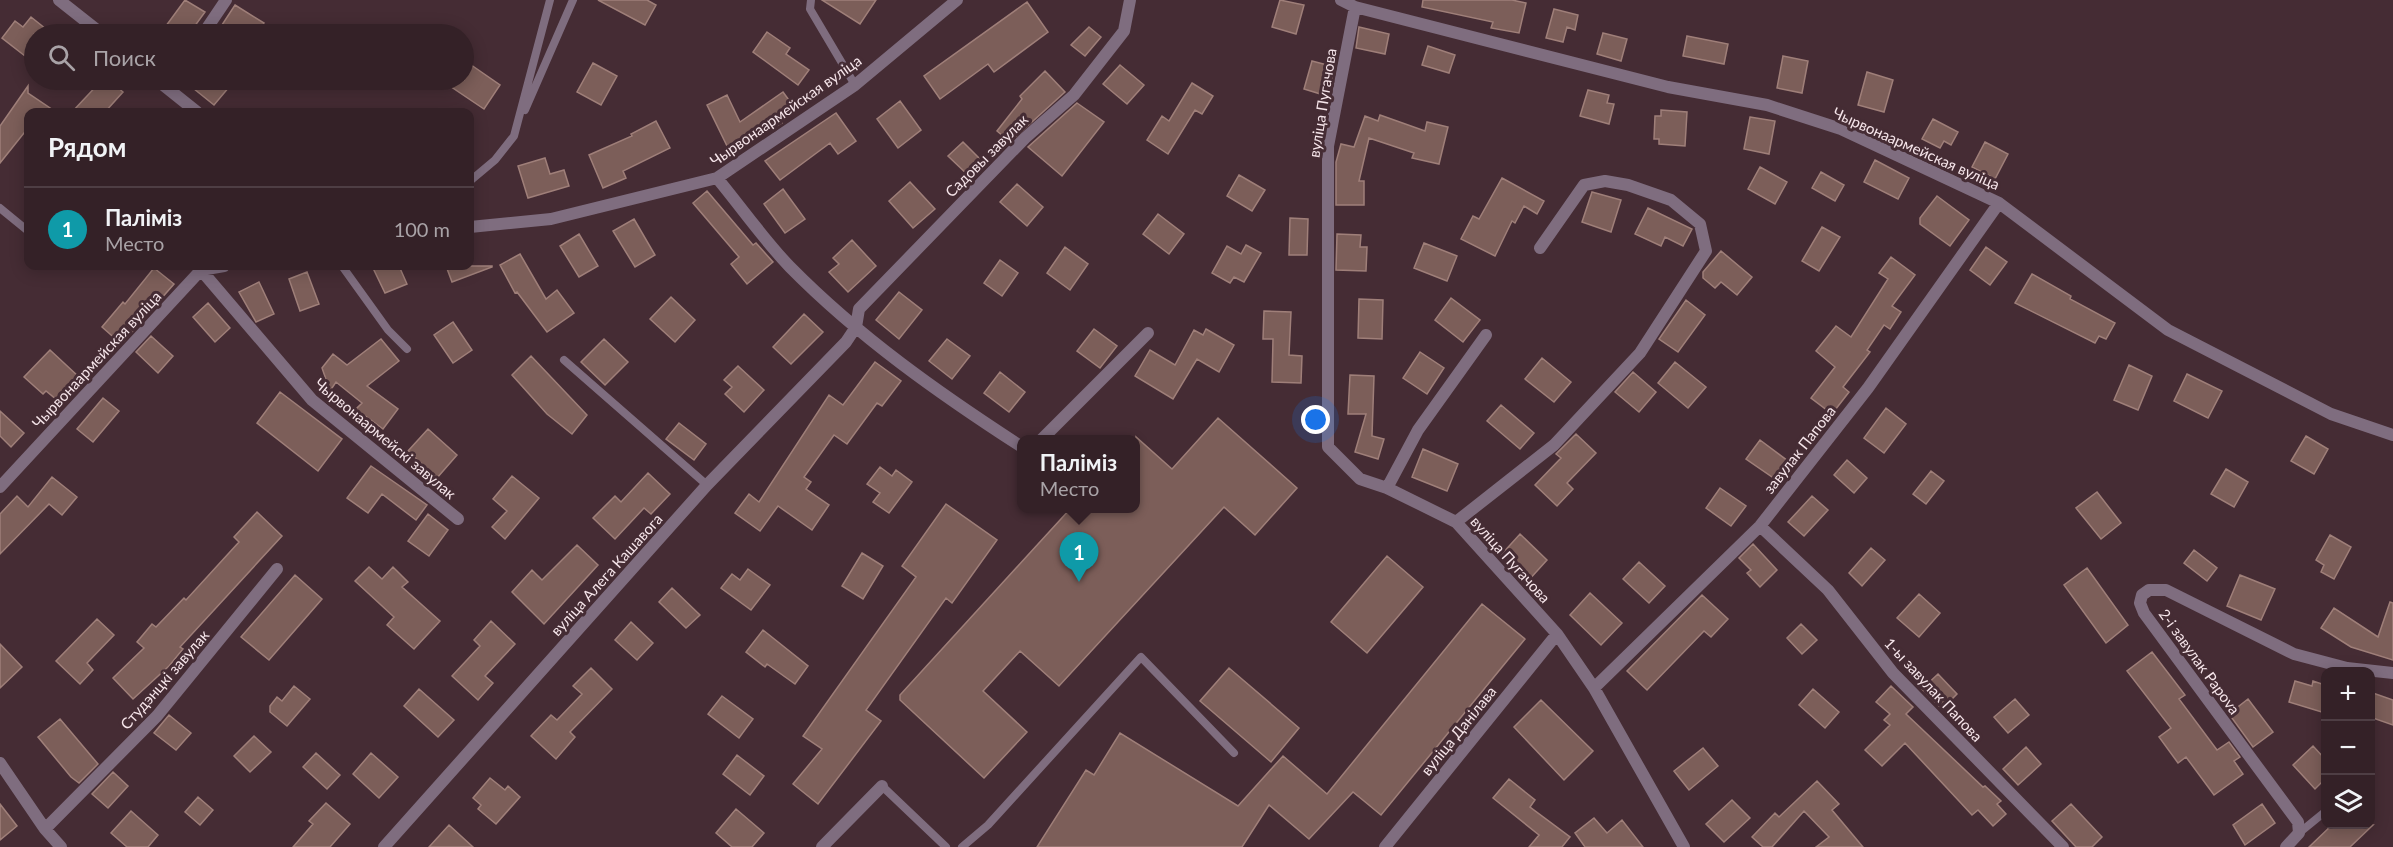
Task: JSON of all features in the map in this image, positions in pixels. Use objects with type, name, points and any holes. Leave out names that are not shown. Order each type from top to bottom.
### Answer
[{"type":"street","points":[[59,0],[89,24]]},
{"type":"street","points":[[210,24],[226,0]]},
{"type":"street","name":"Чырвонаармейская вуліца","points":[[474,227],[551,219],[717,178],[855,85],[957,0]]},
{"type":"street","name":"Садовы завулак","points":[[856,327],[859,309],[1025,138],[1074,95],[1124,31],[1130,0]]},
{"type":"street","name":"Чырвонаармейская вуліца","points":[[1341,0],[1355,7],[1668,87],[1767,105],[1841,129],[1999,203],[2168,330],[2331,414],[2393,435]]},
{"type":"street","name":"вуліца Пугачова","points":[[1355,7],[1328,146],[1328,447],[1360,479],[1387,488],[1456,522],[1557,634],[1594,688],[1684,847]]},
{"type":"street","points":[[174,90],[193,108]]},
{"type":"street","points":[[717,178],[789,266],[856,327],[944,396],[1017,444]]},
{"type":"street","points":[[1456,522],[1554,445],[1640,353],[1706,250],[1700,224],[1671,200],[1628,185],[1605,181],[1584,185],[1540,248]]},
{"type":"street","name":"завулак Папова","points":[[1594,688],[1760,526],[1868,388],[1999,203]]},
{"type":"street","name":"Чырвонаармейская вуліца","points":[[0,488],[201,270]]},
{"type":"street","name":"Чырвонаармейскі завулак","points":[[201,270],[312,400],[458,519]]},
{"type":"street","name":"вуліца Алега Кашавога","points":[[384,847],[707,485],[846,342],[856,327]]},
{"type":"street","points":[[1046,435],[1148,333]]},
{"type":"street","points":[[1387,488],[1418,430],[1486,335]]},
{"type":"street","name":"1-ы завулак Папова","points":[[1760,526],[1828,590],[1893,673],[2063,847]]},
{"type":"street","name":"Студэнцкі завулак","points":[[45,829],[157,716],[277,569]]},
{"type":"street","name":"2-і завулак Papova","points":[[2298,833],[2298,822],[2144,613],[2140,603],[2142,595],[2149,590],[2166,590],[2294,654],[2347,668],[2393,673]]},
{"type":"street","name":"вуліца Данілава","points":[[1385,847],[1557,634]]},
{"type":"street","points":[[0,763],[45,829],[61,847]]},
{"type":"street","points":[[822,847],[882,786]]},
{"type":"street","points":[[2286,847],[2298,833]]},
{"type":"lane","points":[[514,136],[550,0]]},
{"type":"lane","points":[[474,178],[495,160],[514,136],[573,0]]},
{"type":"lane","points":[[811,0],[810,9],[855,85]]},
{"type":"lane","points":[[0,208],[24,228]]},
{"type":"lane","points":[[345,270],[388,330],[407,349]]},
{"type":"lane","points":[[564,360],[707,485]]},
{"type":"lane","points":[[962,847],[988,825],[1141,657],[1234,753]]},
{"type":"lane","points":[[882,786],[946,847]]},
{"type":"lane","points":[[2298,833],[2321,814]]},
{"type":"building","points":[[185,0],[205,12],[196,24],[167,24]]},
{"type":"building","points":[[598,0],[647,0],[656,5],[645,25]]},
{"type":"building","points":[[822,0],[876,0],[860,24]]},
{"type":"building","points":[[1280,0],[1304,5],[1296,34],[1272,27]]},
{"type":"building","points":[[1423,0],[1512,0],[1526,3],[1519,33],[1491,28],[1493,22],[1422,7]]},
{"type":"building","points":[[1027,2],[1048,32],[994,72],[988,64],[940,99],[924,76]]},
{"type":"building","points":[[235,5],[264,23],[263,24],[223,24]]},
{"type":"building","points":[[1554,9],[1578,15],[1575,30],[1567,27],[1563,42],[1546,38]]},
{"type":"building","points":[[31,17],[40,24],[25,24]]},
{"type":"building","points":[[15,21],[23,27],[24,55],[2,38]]},
{"type":"building","points":[[1089,27],[1101,37],[1085,56],[1071,45]]},
{"type":"building","points":[[1359,27],[1389,34],[1385,54],[1356,48]]},
{"type":"building","points":[[767,32],[790,48],[786,54],[809,70],[798,85],[753,52]]},
{"type":"building","points":[[1603,33],[1627,39],[1621,61],[1597,54]]},
{"type":"building","points":[[1687,36],[1728,44],[1724,64],[1683,56]]},
{"type":"building","points":[[1428,46],[1455,55],[1449,73],[1422,65]]},
{"type":"building","points":[[1783,56],[1808,61],[1802,93],[1777,88]]},
{"type":"building","points":[[1312,61],[1335,67],[1327,96],[1304,89]]},
{"type":"building","points":[[593,63],[617,76],[601,105],[577,92]]},
{"type":"building","points":[[1120,65],[1144,85],[1127,104],[1103,84]]},
{"type":"building","points":[[474,67],[500,85],[484,109],[456,90],[474,90]]},
{"type":"building","points":[[1045,71],[1065,92],[1010,142],[997,131],[1022,99],[1020,96]]},
{"type":"building","points":[[1867,72],[1893,80],[1884,112],[1858,105]]},
{"type":"building","points":[[1192,83],[1213,96],[1202,114],[1195,110],[1168,154],[1147,140],[1162,116],[1169,121]]},
{"type":"building","points":[[25,90],[50,108],[24,108],[24,133],[0,163],[0,126]]},
{"type":"building","points":[[93,90],[121,90],[123,92],[109,108],[76,108]]},
{"type":"building","points":[[195,90],[227,90],[214,105]]},
{"type":"building","points":[[1588,90],[1609,95],[1607,103],[1614,104],[1609,124],[1580,116]]},
{"type":"building","points":[[783,92],[794,107],[778,118],[782,123],[729,150],[707,105],[727,95],[740,122]]},
{"type":"building","points":[[900,101],[921,130],[898,148],[877,119]]},
{"type":"building","points":[[1077,103],[1104,122],[1062,176],[1028,147]]},
{"type":"building","points":[[1661,110],[1687,112],[1685,146],[1659,144],[1659,139],[1654,139],[1655,116],[1661,116]]},
{"type":"building","points":[[836,113],[856,141],[838,154],[830,143],[780,180],[765,161]]},
{"type":"building","points":[[1380,115],[1425,131],[1427,122],[1448,127],[1439,164],[1412,158],[1414,153],[1369,138],[1359,181],[1364,181],[1364,205],[1336,205],[1336,162],[1341,144],[1354,147],[1365,116],[1378,121]]},
{"type":"building","points":[[1750,117],[1775,121],[1769,154],[1744,149]]},
{"type":"building","points":[[1933,119],[1958,132],[1951,145],[1944,141],[1940,148],[1922,139]]},
{"type":"building","points":[[656,121],[670,148],[623,171],[626,178],[603,188],[589,155],[632,136],[631,134]]},
{"type":"building","points":[[963,142],[984,163],[970,177],[948,156]]},
{"type":"building","points":[[1985,142],[2008,154],[1995,179],[1972,167]]},
{"type":"building","points":[[545,158],[550,174],[564,170],[569,186],[528,198],[518,166]]},
{"type":"building","points":[[1875,160],[1909,178],[1898,199],[1864,182]]},
{"type":"building","points":[[1760,167],[1787,182],[1775,204],[1748,189]]},
{"type":"building","points":[[1821,172],[1844,185],[1835,201],[1812,188]]},
{"type":"building","points":[[1239,175],[1265,190],[1252,211],[1227,196]]},
{"type":"building","points":[[1502,178],[1544,201],[1537,214],[1524,206],[1515,223],[1512,221],[1495,256],[1461,239],[1473,216],[1479,219]]},
{"type":"building","points":[[910,182],[935,209],[913,228],[889,201]]},
{"type":"building","points":[[1017,184],[1043,207],[1027,226],[1000,202]]},
{"type":"building","points":[[783,189],[805,219],[785,233],[764,204]]},
{"type":"building","points":[[707,191],[753,245],[756,243],[773,262],[747,284],[731,264],[739,257],[693,203]]},
{"type":"building","points":[[1592,192],[1621,200],[1611,232],[1582,222]]},
{"type":"building","points":[[1937,196],[1969,220],[1950,246],[1920,224],[1920,218]]},
{"type":"building","points":[[1648,208],[1692,229],[1683,246],[1665,237],[1661,246],[1635,234]]},
{"type":"building","points":[[1158,214],[1184,234],[1169,254],[1143,234]]},
{"type":"building","points":[[1290,218],[1308,219],[1307,255],[1289,255]]},
{"type":"building","points":[[634,219],[655,255],[635,267],[613,231]]},
{"type":"building","points":[[1822,227],[1840,237],[1819,271],[1802,261]]},
{"type":"building","points":[[579,234],[598,266],[579,277],[560,246]]},
{"type":"building","points":[[1337,234],[1361,235],[1360,247],[1367,247],[1366,271],[1336,270]]},
{"type":"building","points":[[852,240],[876,266],[848,292],[829,272],[839,264],[833,258]]},
{"type":"building","points":[[1424,243],[1457,256],[1447,281],[1414,268]]},
{"type":"building","points":[[1246,245],[1261,253],[1244,282],[1234,277],[1230,283],[1212,273],[1227,246],[1241,254]]},
{"type":"building","points":[[1065,247],[1088,264],[1070,290],[1047,273]]},
{"type":"building","points":[[1986,247],[2007,262],[1990,285],[1970,270]]},
{"type":"building","points":[[1721,251],[1752,277],[1737,295],[1721,282],[1715,288],[1703,278],[1703,272]]},
{"type":"building","points":[[520,254],[546,299],[557,290],[574,313],[547,332],[517,292],[515,293],[500,265]]},
{"type":"building","points":[[1891,257],[1915,275],[1892,306],[1901,312],[1890,329],[1884,325],[1867,350],[1870,352],[1843,387],[1849,392],[1832,414],[1811,398],[1835,367],[1816,351],[1836,326],[1851,337],[1888,279],[1879,273]]},
{"type":"building","points":[[1000,260],[1018,273],[1002,296],[984,283]]},
{"type":"building","points":[[474,266],[492,266],[492,267],[452,282],[448,270],[474,270]]},
{"type":"building","points":[[152,270],[156,270],[174,284],[124,341],[122,339],[119,342],[102,327],[123,302],[125,304]]},
{"type":"building","points":[[374,270],[401,270],[407,284],[385,293]]},
{"type":"building","points":[[307,272],[319,304],[300,311],[289,279]]},
{"type":"building","points":[[2032,274],[2071,296],[2070,299],[2115,323],[2106,339],[2099,336],[2095,343],[2015,303]]},
{"type":"building","points":[[259,282],[274,314],[256,322],[239,292]]},
{"type":"building","points":[[899,292],[922,310],[899,339],[876,320]]},
{"type":"building","points":[[671,297],[695,320],[675,342],[650,319]]},
{"type":"building","points":[[1451,298],[1480,320],[1463,342],[1435,320]]},
{"type":"building","points":[[1359,299],[1383,300],[1382,339],[1358,338]]},
{"type":"building","points":[[1686,300],[1705,315],[1678,352],[1659,339]]},
{"type":"building","points":[[208,303],[230,328],[215,342],[193,317]]},
{"type":"building","points":[[1264,311],[1291,312],[1289,355],[1302,356],[1301,383],[1272,382],[1273,339],[1263,339]]},
{"type":"building","points":[[804,314],[823,332],[791,364],[773,347]]},
{"type":"building","points":[[453,322],[472,350],[453,363],[434,335]]},
{"type":"building","points":[[1094,329],[1117,346],[1100,368],[1077,351]]},
{"type":"building","points":[[1206,329],[1234,345],[1219,372],[1197,359],[1173,399],[1135,376],[1150,350],[1175,365],[1194,330],[1203,335]]},
{"type":"building","points":[[151,336],[173,356],[158,373],[136,352]]},
{"type":"building","points":[[381,339],[399,361],[367,386],[398,409],[383,429],[356,409],[362,403],[336,382],[330,391],[322,368],[333,354],[347,365]]},
{"type":"building","points":[[604,339],[628,362],[605,385],[581,362]]},
{"type":"building","points":[[947,339],[970,356],[952,379],[929,361]]},
{"type":"building","points":[[50,350],[79,377],[57,400],[46,391],[43,394],[24,377]]},
{"type":"building","points":[[1420,352],[1444,368],[1427,394],[1403,378]]},
{"type":"building","points":[[531,356],[587,415],[572,434],[547,414],[512,375]]},
{"type":"building","points":[[1542,358],[1571,382],[1554,402],[1525,379]]},
{"type":"building","points":[[875,362],[901,381],[882,406],[877,403],[847,444],[834,435],[804,477],[811,482],[806,489],[829,505],[812,530],[778,506],[760,531],[735,513],[749,494],[759,502],[829,395],[843,405]]},
{"type":"building","points":[[1675,362],[1706,387],[1688,408],[1658,383]]},
{"type":"building","points":[[2129,365],[2152,376],[2138,410],[2114,400]]},
{"type":"building","points":[[738,366],[764,390],[744,412],[725,394],[732,387],[724,380]]},
{"type":"building","points":[[1000,372],[1025,392],[1009,412],[984,393]]},
{"type":"building","points":[[1633,372],[1656,392],[1639,412],[1615,392]]},
{"type":"building","points":[[2187,374],[2222,391],[2208,418],[2174,401]]},
{"type":"building","points":[[1350,375],[1374,376],[1372,436],[1384,439],[1378,459],[1355,452],[1366,414],[1348,414]]},
{"type":"building","points":[[280,392],[342,439],[318,471],[257,423]]},
{"type":"building","points":[[103,398],[119,411],[93,442],[77,429]]},
{"type":"building","points":[[1501,405],[1534,433],[1520,449],[1487,421]]},
{"type":"building","points":[[1886,408],[1906,424],[1884,453],[1864,438]]},
{"type":"building","points":[[0,411],[24,433],[11,447],[0,436]]},
{"type":"building","points":[[1218,418],[1297,488],[1255,535],[1224,507],[1059,686],[1020,651],[983,691],[1027,732],[984,778],[900,700],[900,695],[1066,513],[1140,513],[1140,441],[1172,469]]},
{"type":"building","points":[[679,423],[706,444],[694,460],[666,439]]},
{"type":"building","points":[[428,429],[457,455],[437,478],[408,451]]},
{"type":"building","points":[[1576,434],[1596,453],[1567,483],[1573,489],[1557,506],[1535,485],[1561,458],[1556,454]]},
{"type":"building","points":[[2306,436],[2328,449],[2314,474],[2291,461]]},
{"type":"building","points":[[1760,440],[1788,461],[1775,479],[1746,459]]},
{"type":"building","points":[[1423,449],[1458,464],[1447,491],[1412,477]]},
{"type":"building","points":[[1847,460],[1867,478],[1854,493],[1834,475]]},
{"type":"building","points":[[371,466],[427,505],[416,520],[382,494],[368,513],[347,498]]},
{"type":"building","points":[[880,467],[892,476],[896,470],[912,482],[889,513],[873,502],[880,493],[867,484]]},
{"type":"building","points":[[2226,469],[2248,482],[2234,507],[2211,494]]},
{"type":"building","points":[[1931,471],[1944,481],[1926,504],[1913,494]]},
{"type":"building","points":[[648,473],[670,494],[651,514],[644,508],[615,539],[593,518],[615,496],[621,502]]},
{"type":"building","points":[[512,476],[539,498],[505,539],[492,527],[507,511],[493,499]]},
{"type":"building","points":[[52,477],[77,497],[62,515],[49,504],[0,554],[0,514],[17,496],[28,507]]},
{"type":"building","points":[[1720,488],[1746,506],[1731,526],[1706,508]]},
{"type":"building","points":[[2097,492],[2121,523],[2101,539],[2076,508]]},
{"type":"building","points":[[1812,496],[1828,510],[1804,536],[1788,522]]},
{"type":"building","points":[[946,504],[997,540],[952,603],[946,598],[866,710],[881,721],[818,804],[793,784],[822,749],[803,736],[916,577],[902,566]]},
{"type":"building","points":[[257,512],[282,536],[180,647],[183,649],[169,666],[133,699],[113,678],[144,648],[137,642],[152,624],[156,627],[184,598],[186,600],[239,542],[234,537]]},
{"type":"building","points":[[428,514],[448,530],[429,556],[408,541]]},
{"type":"building","points":[[1520,534],[1547,560],[1528,581],[1501,555]]},
{"type":"building","points":[[2330,535],[2351,547],[2334,579],[2321,572],[2324,565],[2316,560]]},
{"type":"building","points":[[1753,544],[1777,570],[1760,587],[1747,573],[1751,570],[1739,558]]},
{"type":"building","points":[[577,545],[598,565],[544,624],[512,592],[532,570],[542,580]]},
{"type":"building","points":[[1871,548],[1885,560],[1862,586],[1849,573]]},
{"type":"building","points":[[2194,550],[2217,568],[2207,581],[2184,563]]},
{"type":"building","points":[[862,553],[883,566],[863,599],[842,586]]},
{"type":"building","points":[[1387,556],[1423,587],[1367,653],[1331,622]]},
{"type":"building","points":[[1639,562],[1665,586],[1649,603],[1623,579]]},
{"type":"building","points":[[369,567],[382,579],[393,567],[408,582],[402,587],[440,621],[414,649],[387,625],[394,617],[355,581]]},
{"type":"building","points":[[2087,568],[2128,625],[2106,643],[2064,585]]},
{"type":"building","points":[[748,569],[770,585],[751,610],[721,588],[732,574],[740,580]]},
{"type":"building","points":[[295,575],[322,599],[269,660],[241,637]]},
{"type":"building","points":[[2240,575],[2275,589],[2261,620],[2227,606]]},
{"type":"building","points":[[672,588],[700,615],[686,628],[659,602]]},
{"type":"building","points":[[1590,593],[1622,623],[1601,645],[1570,615]]},
{"type":"building","points":[[1919,594],[1940,613],[1919,637],[1897,618]]},
{"type":"building","points":[[1702,595],[1728,619],[1711,637],[1704,631],[1647,690],[1627,671]]},
{"type":"building","points":[[2390,602],[2393,603],[2393,660],[2351,647],[2321,628],[2334,608],[2378,637]]},
{"type":"building","points":[[1482,604],[1525,639],[1381,815],[1353,792],[1309,839],[1269,805],[1242,847],[1037,847],[1086,770],[1094,775],[1120,733],[1238,806],[1283,756],[1327,794]]},
{"type":"building","points":[[97,619],[114,635],[87,663],[93,670],[80,684],[56,661]]},
{"type":"building","points":[[491,621],[515,644],[485,676],[493,683],[478,700],[452,676],[480,646],[474,640]]},
{"type":"building","points":[[631,622],[653,643],[637,660],[615,640]]},
{"type":"building","points":[[1801,624],[1817,640],[1802,654],[1787,638]]},
{"type":"building","points":[[763,630],[808,666],[795,684],[767,664],[765,667],[746,652]]},
{"type":"building","points":[[0,644],[22,667],[0,688]]},
{"type":"building","points":[[2152,652],[2185,695],[2179,699],[2217,750],[2229,742],[2240,757],[2234,761],[2243,774],[2214,795],[2186,757],[2178,763],[2159,737],[2171,728],[2127,671]]},
{"type":"building","points":[[591,668],[612,689],[570,732],[575,737],[556,759],[531,736],[551,715],[557,720],[582,694],[573,686]]},
{"type":"building","points":[[1229,668],[1299,728],[1271,762],[1200,701]]},
{"type":"building","points":[[1938,674],[1957,694],[1942,709],[1922,689]]},
{"type":"building","points":[[2295,681],[2312,686],[2313,681],[2321,684],[2321,712],[2289,702]]},
{"type":"building","points":[[294,686],[310,699],[287,726],[270,712],[270,706],[277,697],[282,701]]},
{"type":"building","points":[[1891,686],[1913,707],[1906,714],[1983,787],[1985,786],[2001,801],[1997,804],[2006,814],[1993,826],[1978,810],[1972,815],[1905,743],[1882,766],[1865,750],[1890,725],[1884,720],[1890,714],[1876,702]]},
{"type":"building","points":[[419,689],[454,720],[438,737],[404,706]]},
{"type":"building","points":[[1813,689],[1839,712],[1825,728],[1799,705]]},
{"type":"building","points":[[2375,694],[2393,700],[2393,725],[2375,719]]},
{"type":"building","points":[[722,696],[753,719],[739,738],[708,714]]},
{"type":"building","points":[[2015,699],[2029,715],[2008,733],[1994,717]]},
{"type":"building","points":[[2248,699],[2273,732],[2253,747],[2229,714]]},
{"type":"building","points":[[1541,700],[1593,751],[1564,780],[1514,727]]},
{"type":"building","points":[[169,715],[191,733],[176,750],[154,733]]},
{"type":"building","points":[[60,719],[98,764],[79,783],[71,777],[38,737]]},
{"type":"building","points":[[254,736],[271,752],[250,772],[234,756]]},
{"type":"building","points":[[2313,746],[2321,755],[2321,783],[2315,789],[2293,765]]},
{"type":"building","points":[[2026,747],[2041,764],[2018,785],[2003,769]]},
{"type":"building","points":[[1703,748],[1718,766],[1689,790],[1674,771]]},
{"type":"building","points":[[316,753],[340,775],[327,789],[303,767]]},
{"type":"building","points":[[371,753],[398,777],[379,798],[353,774]]},
{"type":"building","points":[[737,755],[764,776],[750,795],[723,774]]},
{"type":"building","points":[[113,772],[128,786],[108,808],[92,794]]},
{"type":"building","points":[[490,778],[505,790],[508,786],[520,797],[496,824],[478,809],[481,805],[473,798]]},
{"type":"building","points":[[1509,779],[1535,800],[1530,807],[1570,837],[1562,847],[1529,847],[1539,835],[1493,798]]},
{"type":"building","points":[[1817,781],[1839,804],[1832,810],[1863,847],[1816,847],[1829,837],[1804,811],[1772,847],[1763,847],[1752,837],[1775,813],[1779,817]]},
{"type":"building","points":[[198,797],[213,810],[200,825],[185,812]]},
{"type":"building","points":[[1732,800],[1750,818],[1724,842],[1706,824]]},
{"type":"building","points":[[326,803],[350,824],[330,847],[293,847],[313,824],[309,821]]},
{"type":"building","points":[[0,804],[17,826],[0,840]]},
{"type":"building","points":[[2071,804],[2102,837],[2092,847],[2076,847],[2052,821]]},
{"type":"building","points":[[2262,804],[2275,823],[2245,845],[2233,825]]},
{"type":"building","points":[[736,809],[764,833],[752,847],[732,847],[716,833]]},
{"type":"building","points":[[131,811],[158,835],[148,847],[127,847],[111,833]]},
{"type":"building","points":[[1594,818],[1607,833],[1622,820],[1643,847],[1585,847],[1575,833]]},
{"type":"building","points":[[449,825],[473,847],[429,847]]},
{"type":"building","points":[[2328,829],[2369,829],[2350,847],[2309,847]]},
{"type":"place","name":"Паліміз","points":[[1079,582]]}]
